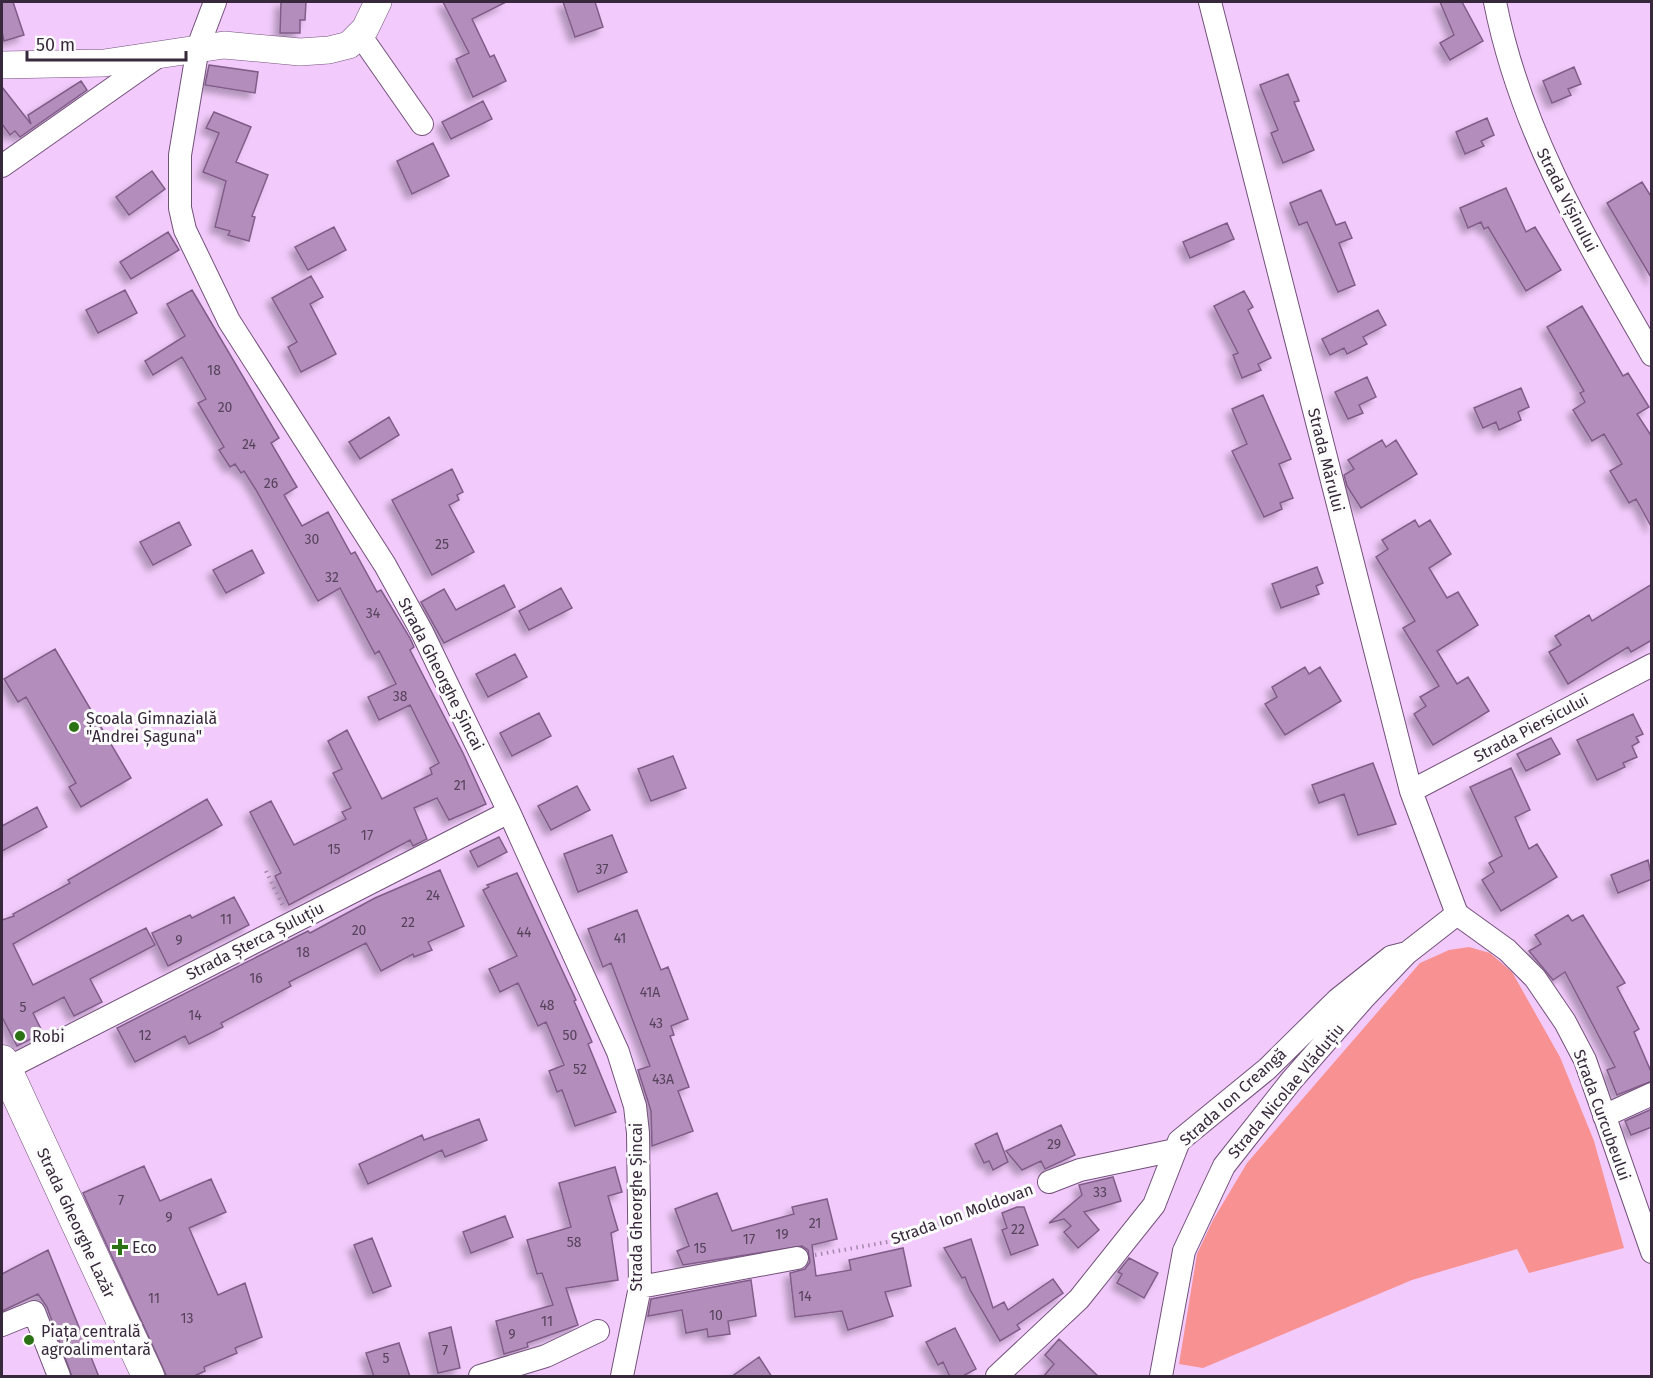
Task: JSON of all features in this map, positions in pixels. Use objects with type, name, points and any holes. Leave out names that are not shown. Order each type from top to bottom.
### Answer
[{"type":"main road","name":"Strada Gheorghe Lazăr","points":[[3,1067],[147,1377]]},
{"type":"street","name":"Strada Gheorghe Șincai","points":[[215,2],[198,47],[180,155],[180,208],[185,230],[229,321],[401,594],[509,812],[618,1052],[635,1106],[638,1134],[640,1287],[622,1377]]},
{"type":"street","points":[[2,65],[104,63],[198,47],[224,45],[300,52],[329,50],[350,45],[366,29],[378,2]]},
{"type":"street","name":"Strada Mărului","points":[[1210,2],[1411,791],[1457,914]]},
{"type":"street","name":"Strada Vișinului","points":[[1494,2],[1500,31],[1539,146],[1564,202],[1652,355]]},
{"type":"street","points":[[360,35],[422,123]]},
{"type":"street","points":[[2,166],[162,53]]},
{"type":"street","name":"Strada Piersicului","points":[[1411,791],[1652,665]]},
{"type":"street","name":"Strada Șterca Șuluțiu","points":[[3,1067],[509,812]]},
{"type":"street","name":"Strada Nicolae Vlăduțiu","points":[[1161,1377],[1184,1251],[1224,1166],[1291,1081],[1407,953],[1457,914]]},
{"type":"street","name":"Strada Curcubeului","points":[[1457,914],[1507,950],[1535,978],[1565,1022],[1585,1060],[1652,1252]]},
{"type":"street","name":"Strada Ion Creangă","points":[[997,1377],[1079,1299],[1154,1205],[1179,1141],[1268,1069],[1337,1000],[1391,957],[1407,953]]},
{"type":"street","points":[[1604,1116],[1652,1094]]},
{"type":"street","name":"Strada Ion Moldovan","points":[[1049,1182],[1080,1170],[1175,1150]]},
{"type":"street","points":[[640,1287],[796,1258]]},
{"type":"street","points":[[2,1325],[34,1312],[59,1377]]},
{"type":"street","points":[[480,1377],[546,1356],[598,1331]]},
{"type":"path","points":[[266,871],[291,923]]},
{"type":"path","name":"Strada Ion Moldovan","points":[[796,1258],[893,1241],[1049,1182]]},
{"type":"shaded area","points":[[1469,947],[1490,953],[1512,972],[1560,1057],[1594,1141],[1624,1248],[1529,1273],[1517,1249],[1412,1280],[1203,1368],[1179,1364],[1197,1254],[1213,1220],[1247,1163],[1420,963],[1449,950]]},
{"type":"building","points":[[2,2],[13,2],[24,35],[4,41]]},
{"type":"building","points":[[281,2],[306,2],[305,20],[300,20],[300,33],[280,33]]},
{"type":"building","points":[[443,2],[506,2],[472,19],[490,57],[494,55],[506,81],[473,97],[456,59],[469,53]]},
{"type":"building","points":[[563,2],[595,2],[603,27],[575,37]]},
{"type":"building","points":[[1440,2],[1462,2],[1483,41],[1450,60],[1440,43],[1454,35]]},
{"type":"building","points":[[209,65],[258,72],[255,93],[205,85]]},
{"type":"building","points":[[1574,67],[1581,84],[1568,89],[1571,95],[1552,103],[1543,81]]},
{"type":"building","points":[[1288,74],[1299,101],[1294,102],[1314,150],[1283,163],[1271,133],[1278,130],[1260,85]]},
{"type":"building","points":[[81,81],[87,90],[20,137],[15,131],[10,135],[2,124],[2,87],[31,124],[28,115]]},
{"type":"building","points":[[483,101],[492,119],[451,139],[442,122]]},
{"type":"building","points":[[214,112],[251,127],[236,162],[268,175],[252,216],[255,217],[249,241],[228,235],[230,231],[215,227],[226,181],[203,172],[219,133],[206,128]]},
{"type":"building","points":[[1487,118],[1494,135],[1481,141],[1484,146],[1465,154],[1456,132]]},
{"type":"building","points":[[433,143],[449,176],[412,194],[397,161]]},
{"type":"building","points":[[152,171],[165,189],[129,215],[116,197]]},
{"type":"building","points":[[1642,182],[1652,198],[1652,279],[1607,203]]},
{"type":"building","points":[[1506,188],[1526,232],[1535,227],[1561,270],[1526,291],[1488,227],[1484,229],[1481,222],[1468,228],[1460,208]]},
{"type":"building","points":[[1321,190],[1336,225],[1345,222],[1352,238],[1339,243],[1355,285],[1338,292],[1307,222],[1299,225],[1290,203]]},
{"type":"building","points":[[1227,223],[1234,239],[1190,258],[1183,242]]},
{"type":"building","points":[[334,227],[346,250],[308,270],[295,247]]},
{"type":"building","points":[[168,232],[179,250],[131,279],[120,262]]},
{"type":"building","points":[[311,276],[323,297],[310,304],[336,354],[301,372],[288,347],[297,342],[272,298]]},
{"type":"building","points":[[125,290],[137,313],[98,333],[86,310]]},
{"type":"building","points":[[192,290],[279,438],[271,443],[297,487],[284,495],[302,526],[328,512],[351,554],[355,552],[377,592],[381,590],[410,638],[414,647],[410,650],[463,753],[486,804],[449,820],[437,798],[414,808],[427,839],[413,846],[410,840],[289,905],[275,876],[281,873],[250,812],[271,801],[294,845],[346,819],[342,812],[351,808],[333,773],[342,769],[328,741],[347,730],[382,799],[432,774],[430,768],[439,763],[410,705],[379,720],[368,697],[396,684],[379,651],[375,654],[340,588],[318,601],[244,471],[241,473],[235,464],[230,467],[219,450],[224,447],[198,403],[206,399],[182,357],[153,375],[145,361],[185,336],[167,304]]},
{"type":"building","points":[[1244,291],[1253,307],[1248,310],[1271,358],[1258,364],[1261,370],[1242,378],[1233,355],[1238,353],[1214,306]]},
{"type":"building","points":[[1582,306],[1623,376],[1628,373],[1649,407],[1637,414],[1652,437],[1652,528],[1636,499],[1629,503],[1610,471],[1622,464],[1604,434],[1592,441],[1573,410],[1585,402],[1580,393],[1584,391],[1547,327]]},
{"type":"building","points":[[1378,310],[1386,325],[1363,337],[1367,344],[1347,354],[1344,348],[1330,355],[1322,339]]},
{"type":"building","points":[[1367,377],[1376,397],[1359,405],[1363,413],[1348,419],[1335,392]]},
{"type":"building","points":[[1521,388],[1529,407],[1518,412],[1521,420],[1499,430],[1496,422],[1483,428],[1474,408]]},
{"type":"building","points":[[1263,395],[1291,459],[1279,464],[1293,498],[1280,503],[1282,509],[1264,517],[1232,451],[1247,444],[1232,409]]},
{"type":"building","points":[[389,417],[399,435],[360,459],[349,442]]},
{"type":"building","points":[[1382,440],[1386,447],[1396,440],[1417,474],[1361,508],[1347,486],[1344,475],[1354,469],[1348,460]]},
{"type":"building","points":[[452,469],[463,492],[457,495],[459,500],[449,505],[474,552],[432,575],[392,500]]},
{"type":"building","points":[[1415,520],[1419,527],[1430,520],[1451,554],[1429,568],[1447,598],[1458,592],[1478,625],[1437,651],[1457,684],[1468,677],[1489,711],[1433,745],[1414,714],[1426,706],[1420,697],[1439,686],[1403,628],[1415,621],[1376,557],[1388,549],[1382,540]]},
{"type":"building","points":[[179,522],[191,545],[153,565],[140,542]]},
{"type":"building","points":[[252,550],[264,573],[226,593],[213,570]]},
{"type":"building","points":[[1317,567],[1323,583],[1316,586],[1319,594],[1281,608],[1272,584]]},
{"type":"building","points":[[1652,584],[1652,640],[1631,652],[1628,647],[1568,684],[1549,652],[1561,645],[1555,636],[1589,615],[1592,621]]},
{"type":"building","points":[[504,585],[515,607],[444,643],[421,602],[444,589],[456,610]]},
{"type":"building","points":[[561,588],[572,608],[529,630],[519,611]]},
{"type":"building","points":[[55,649],[131,778],[81,807],[69,787],[76,783],[26,697],[18,702],[4,679]]},
{"type":"building","points":[[515,654],[527,677],[488,697],[476,674]]},
{"type":"building","points":[[1305,667],[1309,674],[1320,667],[1341,701],[1285,735],[1265,704],[1277,697],[1272,687]]},
{"type":"building","points":[[539,713],[551,736],[512,756],[500,733]]},
{"type":"building","points":[[1633,714],[1643,734],[1636,737],[1639,742],[1632,746],[1637,757],[1623,763],[1625,767],[1597,780],[1577,740]]},
{"type":"building","points":[[1551,738],[1560,754],[1526,771],[1517,754]]},
{"type":"building","points":[[673,756],[686,788],[651,801],[638,769]]},
{"type":"building","points":[[1373,763],[1396,824],[1358,835],[1344,794],[1319,803],[1312,785]]},
{"type":"building","points":[[1511,768],[1530,810],[1515,817],[1529,849],[1537,844],[1557,877],[1501,911],[1482,880],[1494,872],[1489,863],[1502,856],[1470,787]]},
{"type":"building","points":[[577,786],[590,810],[551,830],[538,806]]},
{"type":"building","points":[[207,799],[222,825],[13,944],[33,985],[146,928],[155,945],[90,979],[102,1002],[74,1016],[64,997],[33,1013],[43,1033],[17,1046],[2,1017],[2,920],[14,916],[13,914],[70,883],[68,880]]},
{"type":"building","points":[[37,807],[47,827],[2,851],[2,826]]},
{"type":"building","points":[[612,835],[627,872],[578,892],[564,854]]},
{"type":"building","points":[[499,837],[507,852],[478,867],[470,851]]},
{"type":"building","points":[[1648,860],[1652,879],[1618,893],[1611,875]]},
{"type":"building","points":[[440,870],[464,926],[428,942],[432,950],[414,957],[413,954],[381,971],[366,943],[289,982],[291,986],[221,1023],[223,1027],[189,1044],[185,1036],[135,1062],[117,1028],[308,931],[310,933],[375,898]]},
{"type":"building","points":[[517,873],[576,1000],[574,1001],[592,1042],[588,1044],[616,1112],[575,1126],[562,1090],[557,1092],[549,1071],[564,1065],[546,1022],[538,1026],[518,983],[500,992],[489,969],[517,956],[483,890],[489,887],[487,885]]},
{"type":"building","points":[[234,897],[249,925],[168,966],[152,933],[190,915],[192,918]]},
{"type":"building","points":[[637,910],[661,970],[668,967],[688,1019],[671,1026],[674,1035],[670,1036],[689,1087],[678,1091],[693,1131],[652,1146],[651,1111],[638,1070],[650,1066],[611,963],[603,967],[588,929]]},
{"type":"building","points":[[1568,915],[1572,921],[1583,915],[1625,983],[1617,987],[1639,1029],[1634,1032],[1652,1074],[1652,1081],[1617,1095],[1607,1070],[1615,1067],[1565,972],[1553,980],[1529,951],[1541,944],[1535,935]]},
{"type":"building","points":[[1652,1109],[1652,1127],[1631,1135],[1625,1121]]},
{"type":"building","points":[[479,1119],[487,1140],[445,1157],[442,1150],[368,1184],[359,1164],[422,1135],[424,1140]]},
{"type":"building","points":[[1061,1125],[1075,1155],[1045,1169],[1041,1161],[1022,1170],[1006,1151]]},
{"type":"building","points":[[997,1133],[1008,1162],[993,1170],[989,1161],[984,1163],[975,1144]]},
{"type":"building","points":[[144,1166],[160,1201],[211,1179],[226,1212],[189,1228],[218,1295],[245,1283],[262,1337],[235,1348],[237,1353],[204,1367],[205,1371],[192,1377],[167,1377],[83,1193]]},
{"type":"building","points":[[615,1167],[622,1192],[608,1196],[618,1230],[611,1233],[618,1280],[566,1288],[578,1325],[527,1343],[528,1347],[504,1354],[496,1321],[553,1305],[542,1273],[537,1274],[527,1240],[571,1227],[559,1183]]},
{"type":"building","points":[[1113,1177],[1121,1201],[1084,1212],[1099,1230],[1078,1248],[1064,1232],[1071,1226],[1064,1219],[1049,1223],[1082,1195],[1079,1185]]},
{"type":"building","points":[[717,1193],[732,1231],[794,1214],[792,1207],[827,1199],[837,1239],[812,1245],[816,1276],[851,1270],[849,1260],[903,1248],[911,1286],[885,1292],[893,1316],[848,1330],[842,1311],[795,1317],[790,1273],[805,1269],[810,1262],[808,1250],[802,1246],[683,1265],[677,1251],[689,1246],[675,1209]]},
{"type":"building","points":[[1017,1207],[1024,1207],[1038,1245],[1011,1255],[1002,1230],[1007,1228],[1002,1213]]},
{"type":"building","points":[[505,1216],[513,1237],[471,1253],[463,1232]]},
{"type":"building","points":[[372,1238],[391,1286],[373,1293],[354,1245]]},
{"type":"building","points":[[971,1239],[993,1308],[1004,1302],[1008,1310],[1053,1279],[1063,1293],[1017,1325],[1020,1329],[1000,1341],[970,1290],[965,1277],[962,1278],[944,1248]]},
{"type":"building","points":[[48,1250],[99,1377],[72,1377],[47,1307],[38,1294],[2,1311],[2,1274]]},
{"type":"building","points":[[1129,1258],[1158,1273],[1144,1298],[1117,1283],[1122,1274],[1118,1272]]},
{"type":"building","points":[[751,1280],[756,1316],[728,1321],[730,1334],[708,1337],[707,1329],[686,1333],[682,1310],[648,1316],[651,1299]]},
{"type":"building","points":[[451,1327],[460,1368],[438,1373],[429,1333]]},
{"type":"building","points":[[955,1328],[976,1369],[961,1377],[950,1377],[943,1362],[938,1365],[926,1342]]},
{"type":"building","points":[[1059,1339],[1099,1377],[1043,1377],[1054,1364],[1045,1355]]},
{"type":"building","points":[[399,1343],[410,1377],[374,1377],[366,1353]]},
{"type":"building","points":[[759,1357],[772,1377],[731,1377]]},
{"type":"place","name":"Școala Gimnazială \"Andrei Șaguna\"","points":[[74,727]]},
{"type":"place","name":"Robi","points":[[20,1036]]},
{"type":"place","name":"Eco","points":[[120,1247]]},
{"type":"place","name":"Piața centrală agroalimentară","points":[[29,1340]]}]
